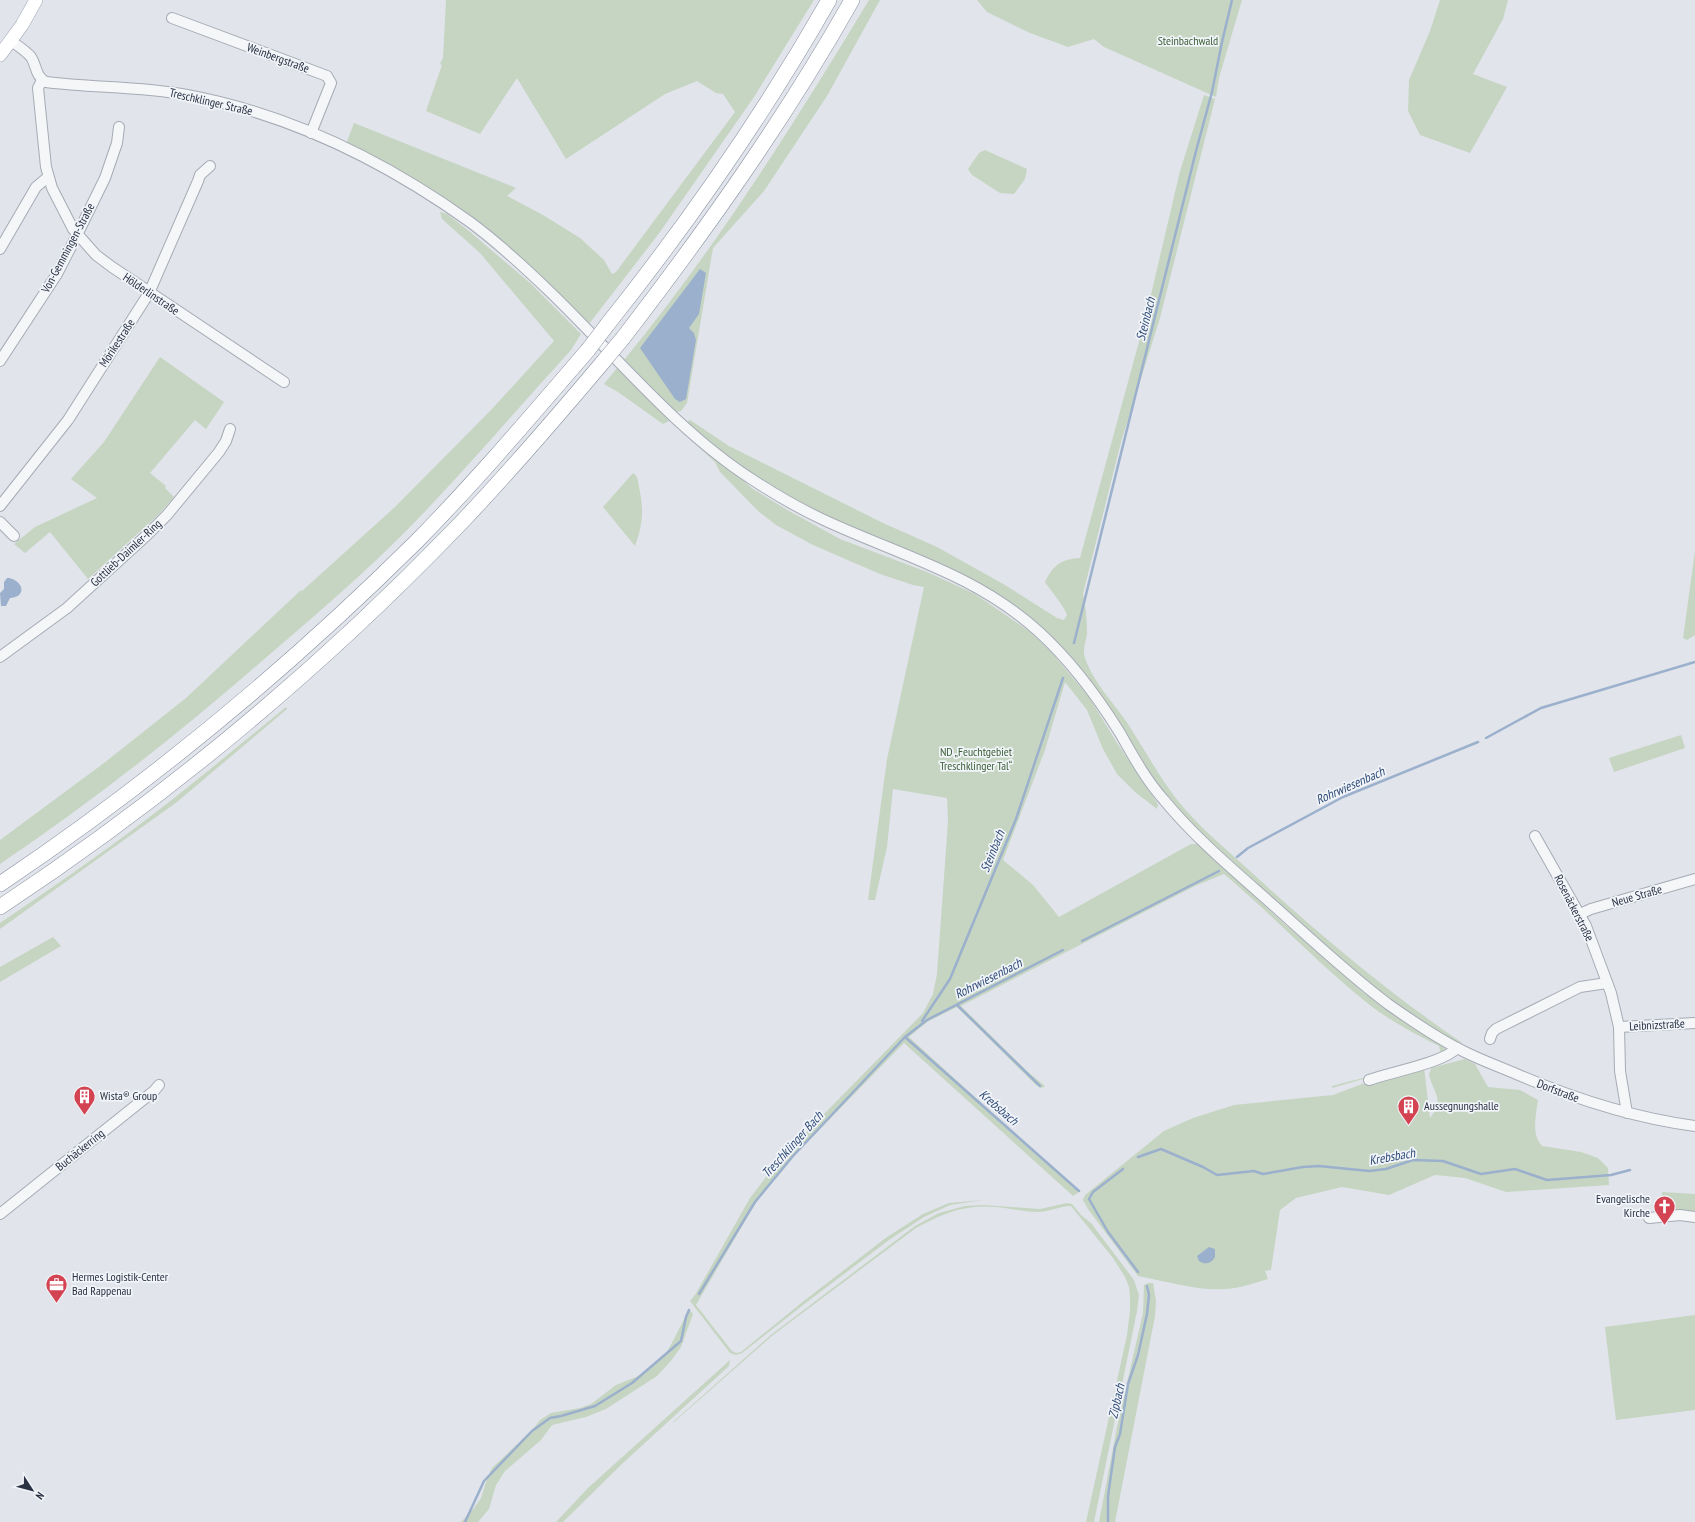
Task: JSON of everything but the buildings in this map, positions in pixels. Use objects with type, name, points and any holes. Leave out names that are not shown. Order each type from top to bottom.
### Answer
[{"type":"highway","points":[[0,884],[70,836],[175,756],[240,702],[328,625],[417,540],[472,483],[588,350],[668,246],[728,162],[789,68],[829,0]]},
{"type":"highway","points":[[0,907],[82,851],[186,773],[256,715],[330,651],[385,599],[456,528],[541,436],[623,338],[680,262],[739,180],[782,114],[852,0]]},
{"type":"main road","points":[[0,55],[22,25],[36,0]]},
{"type":"street","name":"Weinbergstraße","points":[[172,18],[327,76],[331,83],[311,133]]},
{"type":"street","points":[[11,41],[24,49],[32,59],[36,73],[42,80]]},
{"type":"street","name":"Treschklinger Straße","points":[[42,80],[50,83],[146,89],[193,96],[227,104],[311,133],[370,160],[409,181],[473,224],[514,258],[583,324],[677,419],[715,452],[751,479],[822,519],[953,574],[998,599],[1020,615],[1059,651],[1074,669],[1103,707],[1146,777],[1176,815],[1228,865],[1353,977],[1392,1007],[1429,1031]]},
{"type":"street","name":"Hölderlinstraße","points":[[42,80],[38,88],[48,177],[67,220],[77,235],[112,268],[284,382]]},
{"type":"street","name":"Von-Gemmingen-Straße","points":[[0,361],[57,274],[77,235],[105,178],[117,143],[119,127]]},
{"type":"street","name":"Mörikestraße","points":[[0,506],[68,420],[149,293],[200,175],[210,166]]},
{"type":"street","points":[[0,249],[36,187],[48,177]]},
{"type":"street","name":"Gottlieb-Daimler-Ring","points":[[0,657],[67,608],[147,535],[167,515],[219,452],[226,441],[230,429]]},
{"type":"street","points":[[0,522],[14,536]]},
{"type":"street","name":"Rosenäckerstraße","points":[[1536,836],[1586,926],[1608,983],[1619,1027],[1620,1071],[1627,1114]]},
{"type":"street","name":"Neue Straße","points":[[1580,914],[1591,909],[1695,879]]},
{"type":"street","points":[[1490,1039],[1492,1032],[1496,1029],[1580,987],[1608,983]]},
{"type":"street","name":"Leibnizstraße","points":[[1619,1027],[1695,1023]]},
{"type":"street","name":"Dorfstraße","points":[[1429,1031],[1457,1048],[1592,1104],[1662,1122],[1695,1126]]},
{"type":"street","points":[[1369,1080],[1440,1059],[1452,1053],[1457,1048]]},
{"type":"street","name":"Buchäckerring","points":[[0,1214],[160,1085]]},
{"type":"street","points":[[1649,1218],[1680,1216],[1695,1217]]},
{"type":"green space","points":[[446,0],[814,0],[754,97],[660,232],[589,324],[532,267],[478,226],[346,144],[354,123],[516,188],[507,196],[543,215],[580,238],[604,260],[612,274],[616,272],[735,112],[723,94],[716,93],[697,81],[665,94],[566,159],[517,78],[480,134],[426,111],[442,65],[440,64],[443,58]]},
{"type":"green space","points":[[869,0],[880,0],[827,96],[764,191],[713,248],[687,403],[681,411],[676,412],[624,360],[691,274],[722,230],[783,139]]},
{"type":"green space","name":"Steinbachwald","points":[[977,0],[1242,0],[1219,78],[1216,97],[1104,47],[1094,39],[1068,47],[1030,33],[987,12]]},
{"type":"green space","points":[[1440,0],[1508,0],[1503,19],[1473,74],[1507,87],[1470,153],[1420,135],[1408,111],[1409,80],[1430,31]]},
{"type":"green space","points":[[1204,95],[1215,99],[1160,318],[1121,442],[1083,594],[1087,624],[1084,655],[1098,684],[1128,724],[1165,783],[1194,819],[1275,894],[1352,961],[1433,1023],[1461,1042],[1465,1048],[1400,1010],[1344,967],[1190,825],[1158,789],[1098,697],[1005,603],[790,501],[739,467],[687,423],[690,420],[729,446],[883,523],[937,547],[1005,585],[1057,618],[1064,620],[1067,615],[1065,611],[1045,582],[1051,571],[1059,564],[1068,560],[1080,558],[1146,316],[1180,171]]},
{"type":"green space","points":[[985,150],[1027,169],[1025,179],[1014,194],[1000,193],[972,175],[968,169],[979,153]]},
{"type":"green space","points":[[440,212],[447,214],[469,231],[530,283],[581,334],[571,350],[473,460],[412,525],[342,592],[237,683],[138,764],[70,815],[0,864],[0,840],[104,763],[186,698],[301,590],[302,591],[395,507],[491,410],[554,341],[480,253],[442,219]]},
{"type":"green space","points":[[160,357],[224,402],[206,429],[195,420],[150,473],[166,486],[165,488],[174,497],[158,515],[88,579],[50,532],[25,553],[14,544],[35,527],[97,498],[71,479],[104,442]]},
{"type":"green space","points":[[617,368],[669,421],[663,424],[618,392],[604,384]]},
{"type":"green space","name":"ND „Feuchtgebiet Treschklinger Tal“","points":[[683,430],[753,489],[789,511],[840,539],[927,572],[975,594],[1029,631],[1051,652],[1089,697],[1117,743],[1158,804],[1157,809],[1135,792],[1117,774],[1103,749],[1087,710],[1065,682],[1045,750],[1003,860],[1033,885],[1059,917],[1191,844],[1198,844],[1288,927],[1364,993],[1410,1026],[1445,1048],[1445,1053],[1441,1054],[1439,1046],[1404,1028],[1371,1006],[1333,974],[1224,874],[1195,886],[961,1006],[1028,1072],[1045,1086],[1044,1087],[1041,1088],[1036,1085],[957,1007],[927,1022],[909,1037],[1079,1192],[1073,1196],[904,1043],[786,1164],[756,1202],[696,1305],[732,1351],[736,1353],[741,1352],[805,1300],[887,1237],[923,1214],[949,1203],[983,1200],[950,1205],[924,1217],[889,1240],[742,1353],[736,1355],[730,1353],[690,1301],[695,1295],[750,1198],[780,1159],[923,1013],[933,994],[937,974],[948,821],[947,798],[893,789],[887,847],[875,900],[868,900],[887,759],[924,587],[880,574],[813,545],[776,525],[758,511],[720,472],[715,462],[681,431]]},
{"type":"green space","points":[[633,473],[638,481],[642,510],[640,531],[635,546],[603,507]]},
{"type":"green space","points":[[1695,551],[1695,635],[1687,640],[1683,638]]},
{"type":"green space","points":[[286,707],[287,709],[177,802],[0,929],[0,923],[131,831]]},
{"type":"green space","points":[[1681,735],[1685,748],[1614,772],[1609,758]]},
{"type":"green space","points":[[53,937],[61,946],[0,982],[0,967]]},
{"type":"green space","points":[[1465,1059],[1475,1064],[1488,1087],[1520,1090],[1538,1100],[1535,1130],[1536,1136],[1542,1146],[1581,1152],[1598,1158],[1608,1168],[1609,1185],[1506,1192],[1465,1178],[1435,1175],[1389,1195],[1342,1187],[1296,1198],[1280,1210],[1271,1270],[1265,1271],[1268,1279],[1235,1288],[1223,1289],[1199,1288],[1138,1276],[1088,1209],[1083,1200],[1085,1195],[1164,1131],[1193,1118],[1234,1105],[1333,1095],[1370,1081],[1424,1067],[1430,1118],[1437,1106],[1438,1101],[1429,1075],[1431,1068]]},
{"type":"green space","points":[[1405,1067],[1332,1088],[1332,1086]]},
{"type":"green space","points":[[1662,1192],[1695,1194],[1695,1212],[1662,1210]]},
{"type":"green space","points":[[1067,1203],[1072,1204],[1081,1215],[1091,1223],[1134,1280],[1139,1295],[1094,1522],[1086,1522],[1127,1335],[1130,1296],[1129,1287],[1125,1277],[1113,1258],[1071,1206],[1038,1212],[984,1206],[973,1207],[944,1214],[916,1228],[773,1335],[673,1422],[772,1334],[915,1226],[939,1213],[965,1206],[984,1205],[1040,1209]]},
{"type":"green space","points":[[1153,1283],[1156,1301],[1155,1316],[1115,1522],[1099,1522],[1117,1427],[1143,1313],[1144,1285]]},
{"type":"green space","points":[[689,1309],[693,1314],[681,1347],[657,1376],[606,1409],[586,1417],[552,1425],[541,1440],[505,1471],[496,1485],[489,1509],[478,1522],[461,1522],[481,1498],[492,1468],[533,1429],[540,1420],[551,1413],[580,1408],[591,1404],[616,1385],[641,1375],[665,1355]]},
{"type":"green space","points":[[1695,1315],[1695,1410],[1616,1420],[1605,1327]]},
{"type":"green space","points":[[730,1360],[729,1366],[623,1463],[563,1522],[556,1522],[588,1488]]},
{"type":"water","points":[[700,269],[706,273],[699,314],[689,328],[694,333],[696,340],[686,399],[680,402],[675,399],[640,348]]},
{"type":"water","points":[[7,578],[13,579],[19,583],[21,586],[21,592],[19,595],[10,598],[6,606],[1,606],[0,593],[4,589],[4,582]]},
{"type":"water","points":[[1209,1247],[1215,1249],[1215,1257],[1208,1263],[1199,1261],[1197,1256]]},
{"type":"waterway","name":"Steinbach","points":[[1074,643],[1212,92],[1232,0]]},
{"type":"waterway","name":"Rohrwiesenbach","points":[[1486,738],[1541,708],[1695,662]]},
{"type":"waterway","name":"Steinbach","points":[[922,1021],[950,979],[1016,819],[1063,678]]},
{"type":"waterway","name":"Rohrwiesenbach","points":[[1237,857],[1248,848],[1343,797],[1478,742]]},
{"type":"waterway","name":"Rohrwiesenbach","points":[[1082,941],[1219,871]]},
{"type":"waterway","name":"Treschklinger Bach","points":[[699,1294],[755,1202],[793,1156],[905,1037],[927,1020],[1063,950]]},
{"type":"waterway","points":[[957,1005],[1040,1086]]},
{"type":"waterway","name":"Krebsbach","points":[[905,1037],[1079,1191]]},
{"type":"waterway","name":"Krebsbach","points":[[1138,1157],[1161,1149],[1203,1167],[1217,1175],[1254,1171],[1263,1174],[1303,1167],[1319,1166],[1369,1171],[1386,1169],[1413,1160],[1443,1161],[1481,1174],[1515,1169],[1547,1180],[1611,1175],[1630,1170]]},
{"type":"waterway","name":"Zipbach","points":[[1123,1169],[1093,1192],[1089,1199],[1108,1232],[1138,1272]]},
{"type":"waterway","name":"Zipbach","points":[[1108,1522],[1108,1496],[1115,1447],[1120,1434],[1128,1384],[1138,1355],[1147,1314],[1149,1295],[1147,1286]]},
{"type":"waterway","name":"Treschklinger Bach","points":[[465,1522],[484,1481],[532,1431],[550,1418],[595,1406],[632,1383],[681,1341],[689,1310]]},
{"type":"place","name":"Wista® Group","points":[[85,1116]]},
{"type":"place","name":"Aussegnungshalle","points":[[1409,1126]]},
{"type":"place","name":"Evangelische Kirche","points":[[1665,1226]]},
{"type":"place","name":"Hermes Logistik-Center Bad Rappenau","points":[[56,1304]]}]
